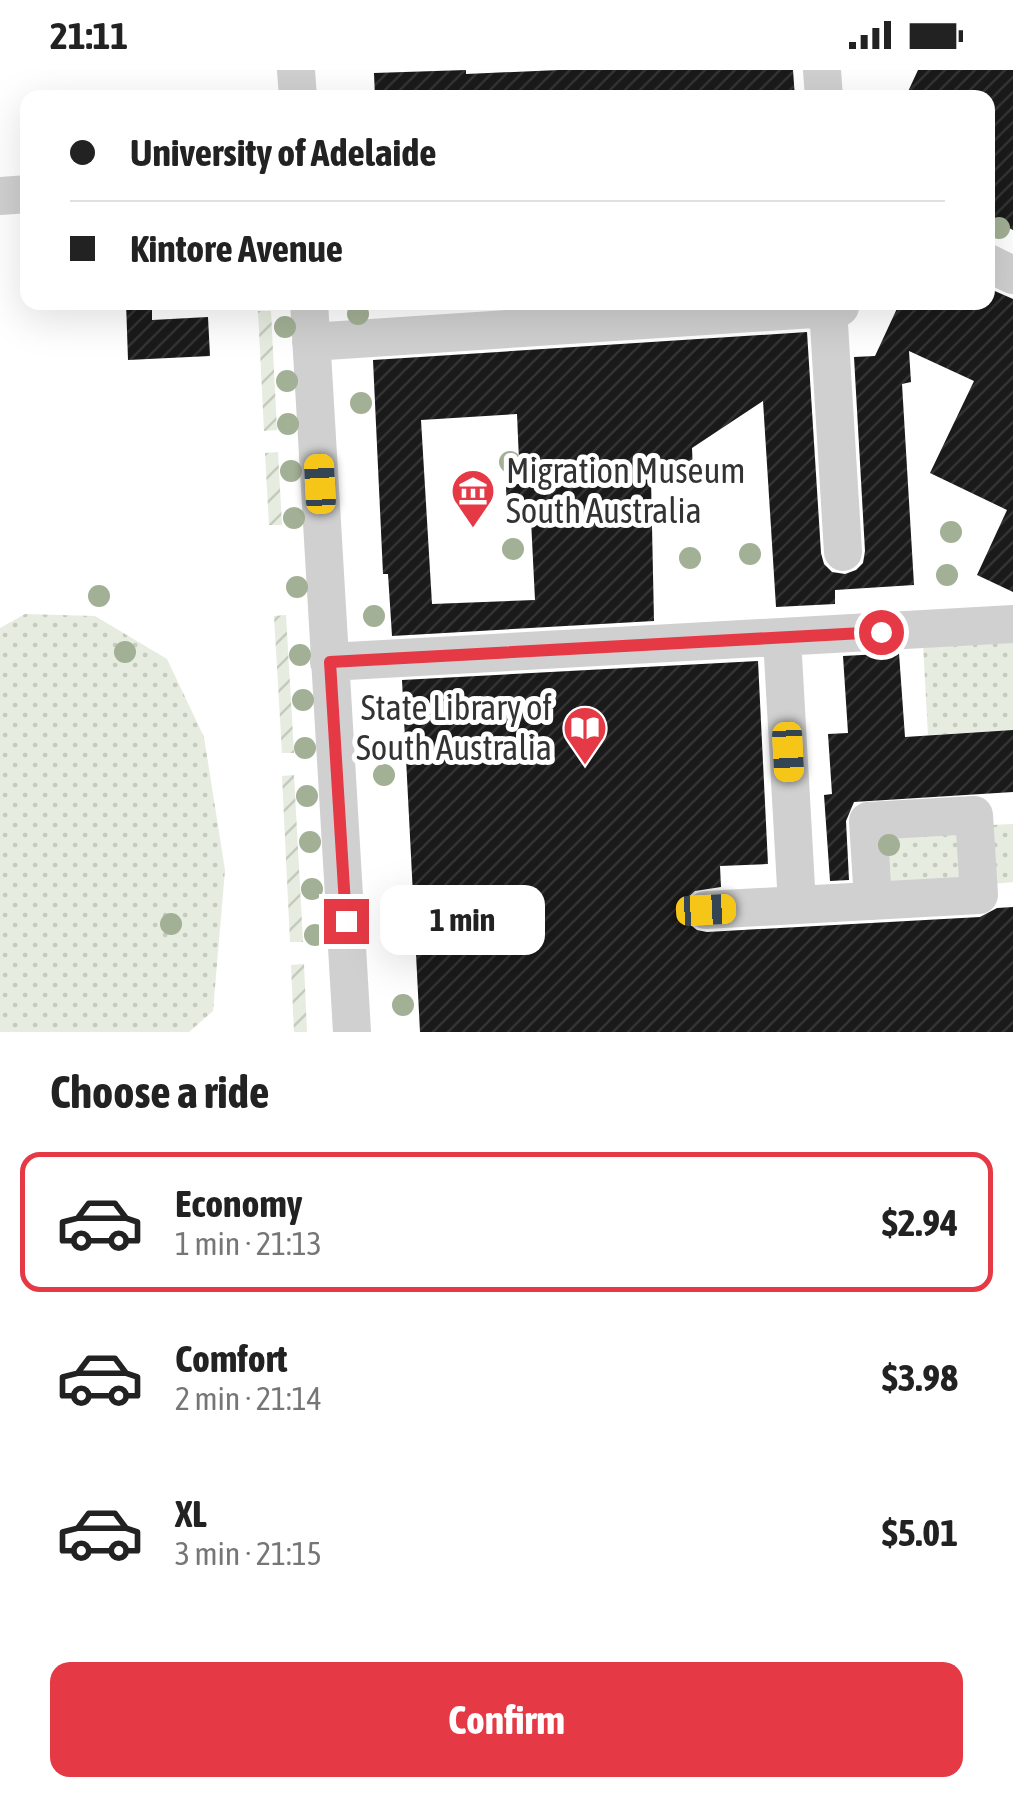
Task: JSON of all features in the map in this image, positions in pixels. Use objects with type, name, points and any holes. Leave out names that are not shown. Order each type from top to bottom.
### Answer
[{"type":"street","points":[[309,310],[352,1032]]},
{"type":"street","points":[[311,342],[768,310]]},
{"type":"street","points":[[839,310],[843,552]]},
{"type":"street","points":[[330,662],[1013,624]]},
{"type":"street","points":[[782,638],[797,905]]},
{"type":"street","points":[[706,910],[873,901]]},
{"type":"shaded area","points":[[258,311],[271,311],[277,430],[264,431]]},
{"type":"shaded area","points":[[278,452],[282,525],[269,525],[265,453]]},
{"type":"shaded area","points":[[25,614],[95,616],[167,659],[204,737],[225,870],[213,1011],[189,1032],[0,1032],[0,628]]},
{"type":"shaded area","points":[[286,615],[294,753],[282,753],[274,616]]},
{"type":"shaded area","points":[[1013,641],[1013,730],[928,735],[923,644]]},
{"type":"shaded area","points":[[294,775],[303,942],[290,942],[282,776]]},
{"type":"shaded area","points":[[1013,824],[1013,882],[994,884],[991,825]]},
{"type":"shaded area","points":[[958,826],[961,885],[883,889],[880,831]]},
{"type":"shaded area","points":[[304,964],[307,1032],[294,1032],[291,965]]},
{"type":"building","points":[[793,70],[794,90],[375,90],[374,73]]},
{"type":"building","points":[[918,70],[1013,70],[1013,230],[995,221],[995,90],[909,90]]},
{"type":"building","points":[[995,291],[1013,299],[1013,592],[977,575],[1007,510],[930,473],[974,381],[909,351],[911,382],[902,384],[914,585],[835,590],[835,604],[776,607],[763,401],[692,448],[693,472],[651,479],[654,621],[392,636],[388,574],[383,574],[373,360],[807,332],[821,553],[832,572],[845,574],[863,563],[865,551],[854,357],[875,356],[896,310],[995,310]],"holes":[[[517,414],[520,484],[506,484],[507,521],[531,520],[535,600],[432,604],[421,420]]]},
{"type":"building","points":[[126,310],[152,310],[152,320],[208,317],[210,356],[128,360]]},
{"type":"building","points":[[899,653],[905,737],[1013,730],[1013,792],[854,802],[846,821],[849,880],[830,881],[824,795],[832,794],[828,734],[848,733],[843,656]]},
{"type":"building","name":"State Library of South Australia","points":[[758,661],[768,864],[720,866],[721,887],[695,891],[686,899],[688,923],[707,932],[980,917],[997,908],[1013,907],[1013,1032],[420,1032],[402,680]]},
{"type":"place","name":"Migration Museum South Australia","points":[[473,529]]},
{"type":"place","name":"State Library of South Australia","points":[[585,766]]},
{"type":"route","points":[[346,921],[330,662],[881,632]]}]
